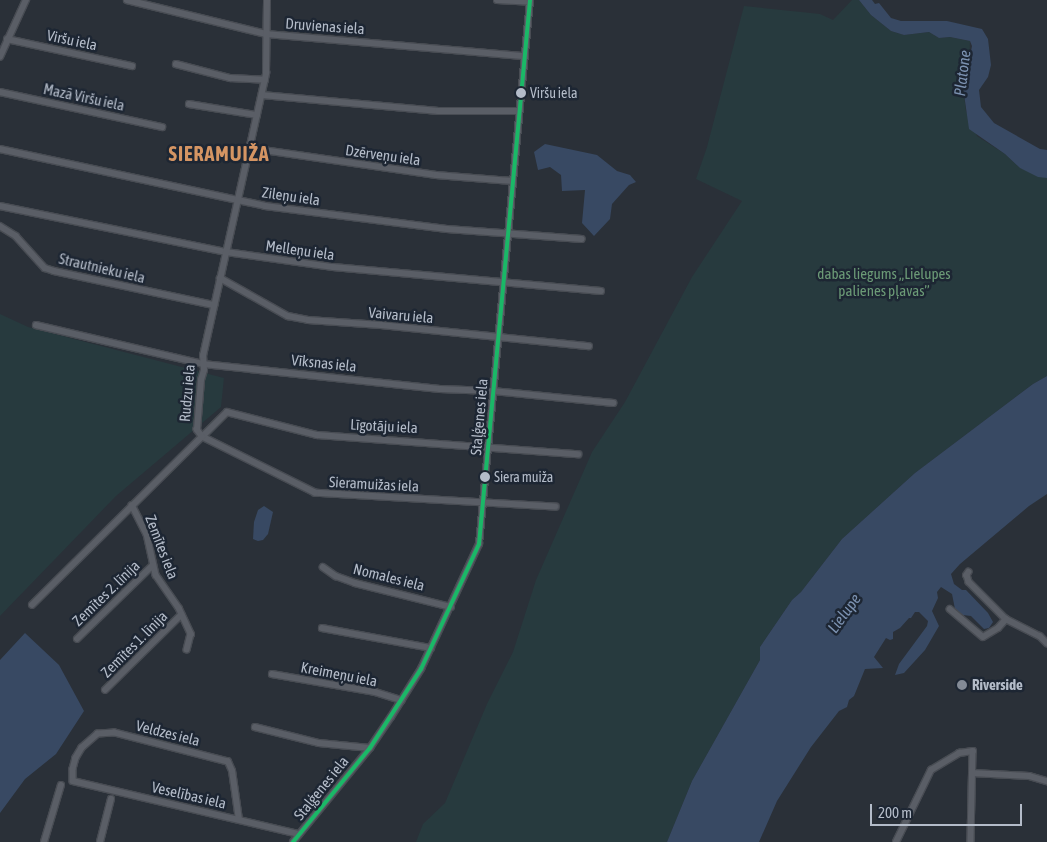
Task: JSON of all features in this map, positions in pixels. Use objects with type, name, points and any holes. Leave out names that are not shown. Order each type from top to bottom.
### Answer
[{"type":"street","points":[[0,57],[26,0]]},
{"type":"street","name":"Druvienas iela","points":[[127,0],[266,34],[525,56]]},
{"type":"street","name":"Rudzu iela","points":[[32,605],[202,437],[197,430],[203,356],[265,80],[267,0]]},
{"type":"street","points":[[497,0],[530,1]]},
{"type":"street","name":"Staļģenes iela","points":[[293,842],[370,748],[402,700],[431,648],[479,544],[530,1]]},
{"type":"street","name":"Viršu iela","points":[[7,39],[132,66]]},
{"type":"street","points":[[176,64],[230,78],[265,80]]},
{"type":"street","name":"Mazā Viršu iela","points":[[0,92],[162,127]]},
{"type":"street","points":[[262,95],[438,111],[519,111]]},
{"type":"street","points":[[189,104],[257,115]]},
{"type":"street","name":"Dzērveņu iela","points":[[249,148],[436,175],[513,181]]},
{"type":"street","name":"Zileņu iela","points":[[0,149],[238,198],[265,206],[447,229],[582,239]]},
{"type":"street","name":"Melleņu iela","points":[[0,206],[226,252],[333,267],[503,284],[601,291]]},
{"type":"street","name":"Strautnieku iela","points":[[0,226],[21,240],[45,268],[214,306]]},
{"type":"street","name":"Vaivaru iela","points":[[220,278],[288,316],[308,320],[589,346]]},
{"type":"street","name":"Vīksnas iela","points":[[36,325],[203,364],[440,389],[493,391],[613,402]]},
{"type":"street","name":"Līgotāju iela","points":[[202,437],[227,412],[317,434],[578,454]]},
{"type":"street","name":"Sieramuižas iela","points":[[202,437],[315,493],[556,507]]},
{"type":"street","name":"Zemītes iela","points":[[132,505],[147,534],[152,566],[191,634],[188,650]]},
{"type":"street","name":"Zemītes 2. līnija","points":[[78,638],[152,566]]},
{"type":"street","name":"Nomales iela","points":[[323,567],[336,576],[356,583],[451,606]]},
{"type":"street","points":[[969,572],[967,575],[969,582],[1006,619],[1040,636],[1047,643]]},
{"type":"street","points":[[950,609],[983,637],[998,628],[1006,619]]},
{"type":"street","name":"Zemītes 1. līnija","points":[[105,690],[181,615]]},
{"type":"street","points":[[322,628],[431,648]]},
{"type":"street","name":"Kreimeņu iela","points":[[272,674],[375,692],[402,700]]},
{"type":"street","points":[[255,727],[318,743],[370,748]]},
{"type":"street","name":"Veldzes iela","points":[[73,780],[76,758],[82,748],[98,734],[115,733],[127,735],[228,762],[232,771],[239,820]]},
{"type":"street","points":[[896,842],[931,770],[959,753],[973,751],[971,842]]},
{"type":"street","points":[[972,773],[1029,776],[1047,781]]},
{"type":"street","name":"Veselības iela","points":[[73,780],[299,834]]},
{"type":"street","points":[[44,842],[61,785]]},
{"type":"street","points":[[100,842],[111,799]]},
{"type":"green space","name":"dabas liegums „Lielupes palienes pļavas”","points":[[852,0],[859,0],[871,15],[891,31],[904,35],[929,32],[939,38],[950,37],[970,41],[969,75],[963,88],[966,111],[977,136],[1005,154],[1020,168],[1047,178],[1047,376],[1033,384],[915,473],[842,539],[801,592],[792,600],[760,647],[760,660],[692,781],[667,842],[416,842],[423,824],[445,803],[487,704],[513,652],[536,580],[592,452],[625,402],[692,277],[742,201],[696,179],[707,147],[744,6],[820,14],[833,20]]},
{"type":"green space","points":[[0,314],[28,327],[224,378],[221,407],[116,496],[0,616]]},
{"type":"water","points":[[859,0],[872,0],[875,4],[879,3],[891,18],[901,21],[947,21],[982,29],[988,39],[991,65],[988,77],[979,90],[981,107],[994,123],[1040,149],[1047,150],[1047,178],[1038,177],[1020,168],[1005,154],[969,129],[963,87],[969,75],[968,67],[972,46],[970,41],[950,37],[939,38],[929,32],[904,35],[891,31],[871,15]]},
{"type":"water","points":[[545,144],[597,155],[617,171],[630,175],[636,182],[629,185],[612,204],[610,219],[594,236],[582,223],[585,190],[562,191],[561,175],[550,167],[538,170],[534,152]]},
{"type":"water","name":"Lielupe","points":[[1047,376],[1047,494],[1029,506],[960,564],[951,574],[954,584],[962,590],[966,590],[988,613],[993,622],[989,628],[984,629],[971,616],[963,615],[955,609],[952,594],[941,587],[937,592],[938,598],[932,611],[939,626],[925,650],[904,673],[895,675],[899,664],[927,626],[928,621],[919,612],[915,612],[900,628],[893,632],[893,639],[886,638],[874,657],[883,668],[865,669],[854,696],[849,700],[847,707],[839,711],[811,747],[777,801],[759,842],[667,842],[692,781],[760,660],[760,647],[792,600],[801,592],[842,539],[915,473],[1033,384]]},
{"type":"water","points":[[264,506],[273,512],[268,534],[263,540],[258,541],[253,539],[254,522],[258,510]]},
{"type":"water","points":[[25,633],[59,665],[84,711],[56,754],[25,779],[0,813],[0,660]]},
{"type":"transit line","points":[[293,842],[370,748],[421,669],[479,544],[530,0]]},
{"type":"place","name":"Viršu iela","points":[[521,93]]},
{"type":"place","name":"Siera muiža","points":[[485,477]]},
{"type":"place","name":"Riverside","points":[[962,685]]},
{"type":"district","name":"SIERAMUIŽA","points":[[219,153]]},
{"type":"water label","name":"Platone","points":[[962,73]]}]
